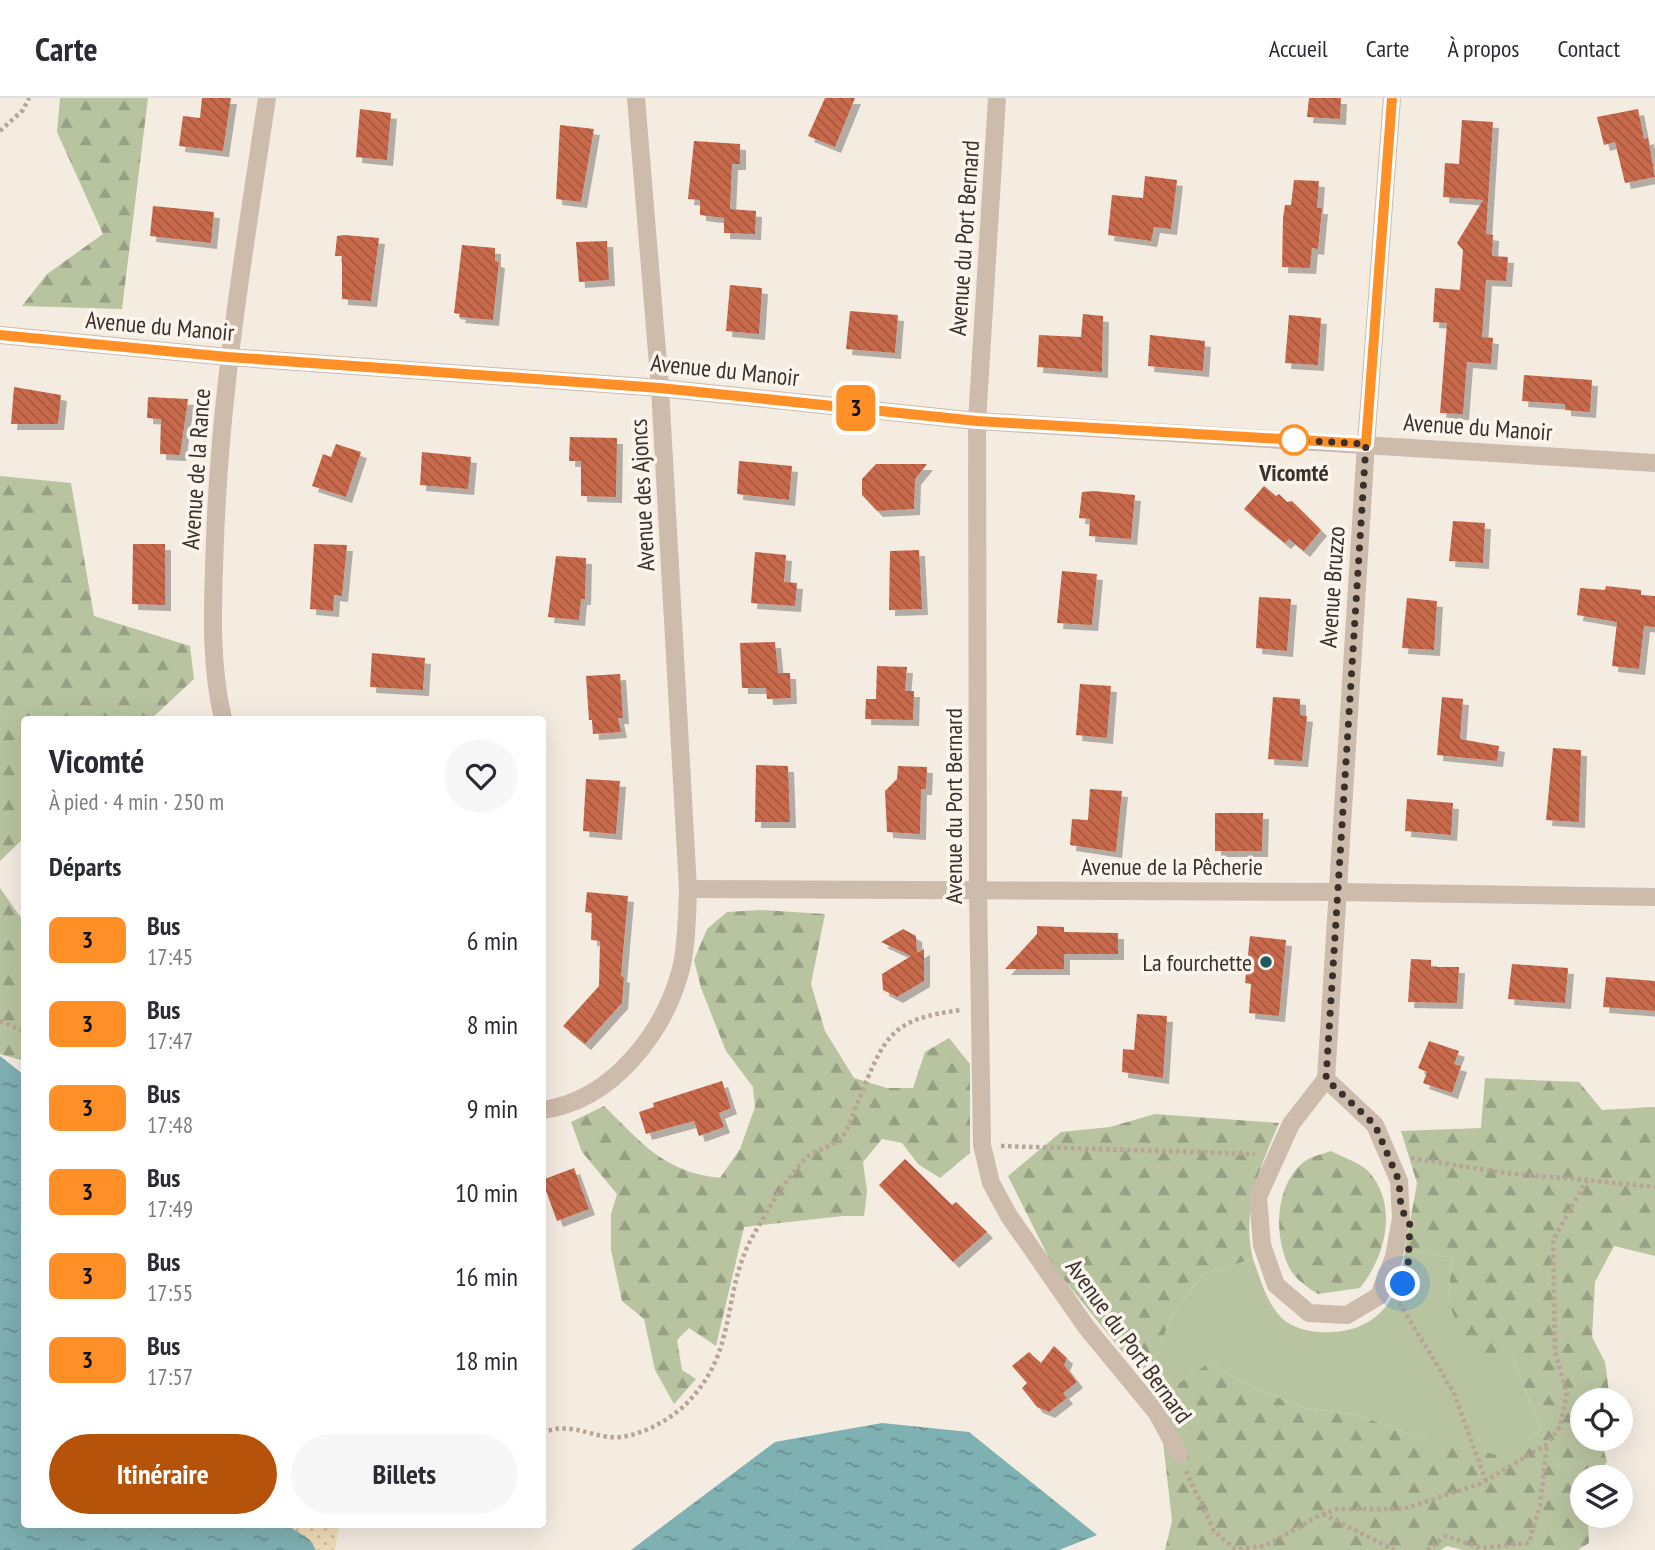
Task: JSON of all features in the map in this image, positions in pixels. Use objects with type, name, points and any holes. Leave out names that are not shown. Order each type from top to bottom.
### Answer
[{"type":"street","name":"Avenue de la Rance","points":[[223,716],[211,639],[216,511],[228,357],[267,98]]},
{"type":"street","name":"Avenue des Ajoncs","points":[[636,98],[660,388],[688,889]]},
{"type":"street","name":"Avenue du Port Bernard","points":[[997,98],[977,421],[978,889],[982,1145],[991,1183],[1009,1216],[1087,1328],[1157,1413],[1179,1454]]},
{"type":"street","name":"Avenue Bruzzo","points":[[1326,1079],[1366,444],[1392,98]]},
{"type":"street","name":"Avenue du Manoir","points":[[0,335],[228,357],[660,388],[977,421],[1655,463]]},
{"type":"street","name":"Avenue de la Pêcherie","points":[[688,889],[978,889],[1655,897]]},
{"type":"street","points":[[546,1109],[582,1099],[608,1082],[629,1063],[652,1032],[671,1000],[681,967],[688,889]]},
{"type":"street","points":[[1326,1079],[1375,1125],[1388,1154],[1399,1181],[1401,1218],[1394,1257],[1379,1296],[1347,1315],[1309,1313],[1276,1284],[1262,1245],[1258,1197],[1291,1124],[1326,1079]]},
{"type":"path","points":[[0,131],[23,110],[29,98]]},
{"type":"path","points":[[546,1432],[565,1426],[611,1437],[633,1435],[686,1404],[718,1360],[737,1272],[752,1236],[806,1158],[844,1135],[875,1059],[889,1037],[901,1025],[915,1018],[965,1010]]},
{"type":"path","points":[[0,1021],[21,1030]]},
{"type":"path","points":[[982,1145],[1277,1155]]},
{"type":"path","points":[[1388,1154],[1505,1173],[1655,1187]]},
{"type":"path","points":[[1179,1454],[1214,1531],[1235,1549],[1265,1546],[1338,1508],[1403,1509],[1486,1481],[1547,1444],[1560,1427],[1567,1393],[1555,1352],[1552,1240],[1587,1180]]},
{"type":"path","points":[[1402,1290],[1399,1303],[1453,1391],[1486,1481]]},
{"type":"path","points":[[1427,1550],[1446,1535],[1481,1548],[1529,1544],[1540,1506],[1547,1444]]},
{"type":"path","points":[[1322,1514],[1394,1550]]},
{"type":"green space","points":[[60,98],[148,98],[122,309],[22,306],[47,274],[103,234],[57,132]]},
{"type":"green space","points":[[0,476],[71,483],[94,616],[190,646],[194,679],[154,716],[21,716],[21,841],[0,861]]},
{"type":"green space","points":[[0,888],[21,918],[21,1060],[0,1054]]},
{"type":"green space","points":[[760,910],[825,914],[811,984],[825,1031],[854,1078],[887,1088],[913,1088],[925,1052],[949,1038],[970,1064],[970,1153],[940,1178],[918,1164],[902,1143],[882,1139],[863,1162],[867,1191],[864,1216],[744,1227],[716,1346],[689,1328],[677,1340],[682,1370],[696,1379],[674,1404],[655,1370],[644,1319],[622,1301],[611,1250],[611,1214],[617,1194],[582,1152],[571,1122],[604,1106],[643,1144],[669,1163],[701,1175],[720,1178],[740,1149],[755,1107],[753,1087],[726,1051],[701,988],[694,960],[707,929],[727,912]]},
{"type":"green space","points":[[1485,1078],[1579,1082],[1602,1110],[1655,1107],[1655,1256],[1614,1246],[1595,1282],[1592,1337],[1605,1362],[1608,1388],[1570,1388],[1570,1451],[1604,1451],[1607,1461],[1605,1465],[1570,1465],[1570,1528],[1588,1528],[1589,1543],[1578,1550],[1463,1550],[1447,1546],[1441,1550],[1165,1550],[1172,1521],[1158,1397],[1209,1363],[1258,1390],[1305,1408],[1357,1415],[1427,1440],[1503,1456],[1541,1430],[1513,1358],[1467,1351],[1448,1300],[1452,1258],[1405,1249],[1417,1183],[1401,1131],[1481,1128]]},
{"type":"green space","points":[[1155,1114],[1279,1123],[1254,1190],[1249,1224],[1253,1259],[1203,1274],[1173,1313],[1146,1381],[1053,1266],[1008,1176],[1061,1132],[1110,1127]]},
{"type":"green space","points":[[1331,1151],[1366,1169],[1378,1185],[1384,1200],[1385,1231],[1376,1262],[1360,1288],[1318,1294],[1290,1270],[1280,1238],[1280,1209],[1288,1182],[1295,1170],[1308,1159]]},
{"type":"green space","points":[[1405,1249],[1452,1258],[1448,1300],[1513,1358],[1541,1430],[1502,1457],[1427,1440],[1357,1415],[1305,1408],[1258,1390],[1209,1363],[1158,1397],[1146,1381],[1173,1313],[1203,1274],[1253,1259],[1271,1304],[1283,1319],[1305,1330],[1316,1332],[1349,1330],[1364,1325],[1386,1307],[1399,1281]]},
{"type":"sand","points":[[220,1528],[338,1528],[335,1550],[220,1550]]},
{"type":"water","points":[[0,1056],[21,1073],[21,1528],[292,1528],[310,1540],[316,1550],[0,1550]]},
{"type":"water","points":[[882,1423],[969,1432],[1097,1535],[1059,1550],[631,1550],[775,1442]]},
{"type":"building","points":[[202,98],[231,98],[223,151],[179,146],[183,116],[200,118]]},
{"type":"building","points":[[825,98],[855,98],[835,147],[808,136]]},
{"type":"building","points":[[1309,98],[1341,98],[1340,119],[1307,117]]},
{"type":"building","points":[[360,109],[391,113],[387,160],[356,157]]},
{"type":"building","points":[[1638,109],[1644,139],[1648,138],[1655,177],[1625,183],[1615,142],[1604,145],[1597,117]]},
{"type":"building","points":[[1462,120],[1493,122],[1486,234],[1493,235],[1492,256],[1508,257],[1506,281],[1486,280],[1482,337],[1493,338],[1491,364],[1467,362],[1463,414],[1440,413],[1447,323],[1433,322],[1435,288],[1460,290],[1463,250],[1457,243],[1483,200],[1443,197],[1445,163],[1459,164]]},
{"type":"building","points":[[560,125],[594,129],[581,202],[556,199]]},
{"type":"building","points":[[694,141],[740,144],[740,164],[732,164],[730,209],[756,211],[755,234],[724,233],[724,218],[700,215],[700,200],[688,199]]},
{"type":"building","points":[[1145,176],[1177,180],[1171,229],[1154,227],[1151,241],[1108,235],[1112,195],[1143,198]]},
{"type":"building","points":[[1294,180],[1319,181],[1317,208],[1322,208],[1318,249],[1312,248],[1310,268],[1282,267],[1283,218],[1285,205],[1291,205]]},
{"type":"building","points":[[153,206],[214,212],[211,243],[150,236]]},
{"type":"building","points":[[337,236],[379,238],[371,301],[342,299],[342,256],[335,256]]},
{"type":"building","points":[[607,241],[609,280],[579,282],[576,242]]},
{"type":"building","points":[[462,245],[495,248],[495,261],[499,262],[493,320],[459,317],[460,314],[454,313]]},
{"type":"building","points":[[730,285],[762,288],[759,334],[726,331]]},
{"type":"building","points":[[850,311],[898,315],[895,353],[846,349]]},
{"type":"building","points":[[1083,314],[1103,316],[1102,372],[1037,367],[1039,335],[1081,337]]},
{"type":"building","points":[[1289,315],[1321,318],[1318,365],[1285,363]]},
{"type":"building","points":[[1150,335],[1205,341],[1203,371],[1148,366]]},
{"type":"building","points":[[1524,375],[1592,380],[1590,412],[1565,410],[1565,404],[1522,401]]},
{"type":"building","points":[[14,387],[61,395],[58,424],[11,424]]},
{"type":"building","points":[[148,397],[188,399],[180,455],[160,454],[161,419],[147,418]]},
{"type":"building","points":[[570,437],[617,438],[616,497],[581,496],[581,461],[569,461]]},
{"type":"building","points":[[336,444],[361,452],[346,497],[312,486],[323,454],[331,457]]},
{"type":"building","points":[[422,452],[471,457],[468,489],[420,485]]},
{"type":"building","points":[[739,461],[792,466],[789,500],[737,494]]},
{"type":"building","points":[[876,464],[927,464],[915,479],[914,509],[877,511],[862,495],[862,479]]},
{"type":"building","points":[[1264,486],[1287,502],[1292,501],[1321,530],[1304,551],[1289,539],[1285,543],[1244,509]]},
{"type":"building","points":[[1082,492],[1135,495],[1131,539],[1089,536],[1090,519],[1079,518]]},
{"type":"building","points":[[1453,521],[1485,523],[1483,563],[1449,561]]},
{"type":"building","points":[[133,544],[165,544],[165,605],[132,604]]},
{"type":"building","points":[[314,544],[347,545],[342,596],[334,595],[333,611],[310,609]]},
{"type":"building","points":[[919,550],[922,609],[889,610],[890,551]]},
{"type":"building","points":[[755,552],[786,555],[784,582],[797,583],[795,606],[751,603]]},
{"type":"building","points":[[556,556],[586,558],[585,599],[581,599],[579,620],[548,617]]},
{"type":"building","points":[[1062,571],[1097,574],[1092,625],[1057,623]]},
{"type":"building","points":[[1606,586],[1641,590],[1641,595],[1655,596],[1655,627],[1644,626],[1639,669],[1612,666],[1617,622],[1577,615],[1580,588],[1605,590]]},
{"type":"building","points":[[1259,597],[1291,599],[1287,651],[1256,648]]},
{"type":"building","points":[[1407,598],[1437,601],[1434,650],[1402,648]]},
{"type":"building","points":[[775,642],[778,673],[790,673],[791,698],[767,699],[766,688],[742,688],[740,643]]},
{"type":"building","points":[[372,653],[425,658],[423,690],[370,687]]},
{"type":"building","points":[[877,666],[907,667],[905,691],[914,691],[913,720],[865,719],[866,699],[876,699]]},
{"type":"building","points":[[620,674],[623,718],[618,718],[621,732],[593,734],[592,720],[589,720],[586,676]]},
{"type":"building","points":[[1080,684],[1111,686],[1107,738],[1076,735]]},
{"type":"building","points":[[1273,697],[1300,699],[1300,715],[1307,716],[1302,761],[1268,759]]},
{"type":"building","points":[[1442,697],[1463,699],[1460,739],[1499,746],[1497,761],[1437,755]]},
{"type":"building","points":[[1553,748],[1581,750],[1579,822],[1546,820]]},
{"type":"building","points":[[756,765],[788,766],[790,822],[755,822]]},
{"type":"building","points":[[898,766],[927,767],[926,789],[921,789],[920,834],[887,832],[885,791],[897,779]]},
{"type":"building","points":[[586,779],[620,781],[616,834],[583,831]]},
{"type":"building","points":[[1090,789],[1122,791],[1116,852],[1070,845],[1072,819],[1088,820]]},
{"type":"building","points":[[1407,799],[1453,803],[1451,835],[1405,831]]},
{"type":"building","points":[[1215,813],[1263,813],[1262,851],[1215,851]]},
{"type":"building","points":[[587,892],[628,896],[621,976],[624,977],[622,1003],[585,1044],[563,1026],[599,986],[600,941],[591,940],[592,913],[585,912]]},
{"type":"building","points":[[1037,926],[1064,927],[1064,932],[1118,933],[1118,954],[1064,954],[1064,969],[1005,969],[1037,934]]},
{"type":"building","points":[[903,929],[916,936],[917,953],[924,949],[924,981],[897,997],[883,990],[882,974],[911,956],[881,942]]},
{"type":"building","name":"La fourchette","points":[[1250,936],[1286,940],[1279,1016],[1249,1013],[1251,984],[1245,983]]},
{"type":"building","points":[[1411,959],[1431,960],[1431,967],[1459,967],[1457,1003],[1408,1002]]},
{"type":"building","points":[[1512,964],[1568,968],[1565,1003],[1508,999]]},
{"type":"building","points":[[1606,977],[1655,981],[1655,1011],[1603,1007]]},
{"type":"building","points":[[1137,1014],[1167,1016],[1163,1078],[1122,1072],[1123,1049],[1134,1050]]},
{"type":"building","points":[[1429,1041],[1459,1051],[1454,1064],[1461,1066],[1452,1093],[1423,1083],[1427,1072],[1418,1068]]},
{"type":"building","points":[[722,1081],[731,1108],[719,1113],[724,1127],[699,1136],[694,1121],[646,1134],[639,1112],[654,1107],[653,1103]]},
{"type":"building","points":[[905,1159],[952,1205],[956,1202],[987,1232],[953,1262],[879,1185]]},
{"type":"building","points":[[574,1168],[589,1209],[557,1221],[546,1191],[546,1178]]},
{"type":"building","points":[[1054,1346],[1067,1358],[1064,1365],[1077,1382],[1063,1393],[1067,1398],[1049,1412],[1037,1407],[1022,1388],[1027,1383],[1012,1366],[1029,1352],[1041,1363]]},
{"type":"bus line","name":"3","points":[[0,335],[228,357],[660,388],[977,421],[1366,444],[1392,98]]},
{"type":"place","name":"Vicomté","points":[[1294,440]]},
{"type":"place","name":"La fourchette","points":[[1266,962]]},
{"type":"route","points":[[1294,440],[1366,444],[1326,1079],[1375,1125],[1399,1181],[1401,1208],[1410,1225],[1408,1267],[1403,1284]]}]
